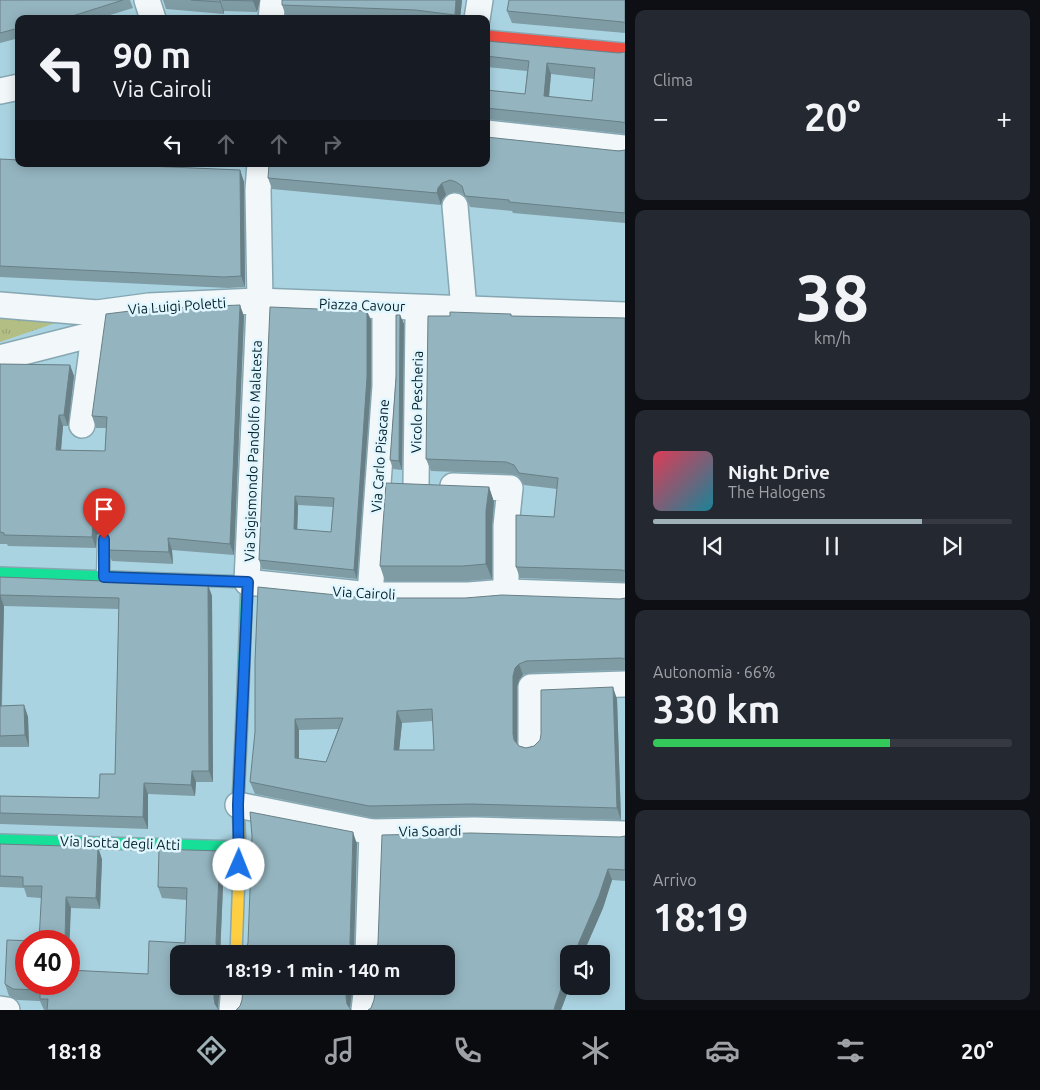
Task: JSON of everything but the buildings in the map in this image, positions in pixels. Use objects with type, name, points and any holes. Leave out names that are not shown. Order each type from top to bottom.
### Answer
[{"type":"street","points":[[147,0],[152,15]]},
{"type":"street","points":[[271,15],[273,0]]},
{"type":"street","points":[[478,15],[480,0]]},
{"type":"street","points":[[490,36],[625,49]]},
{"type":"street","points":[[0,91],[15,88]]},
{"type":"street","points":[[490,133],[625,148]]},
{"type":"street","points":[[259,172],[259,303]]},
{"type":"street","points":[[454,208],[464,309]]},
{"type":"street","name":"Piazza Cavour","points":[[259,303],[625,315]]},
{"type":"street","name":"Via Luigi Poletti","points":[[0,358],[149,306],[259,303]]},
{"type":"street","name":"Via Sigismondo Pandolfo Malatesta","points":[[236,945],[240,847],[238,805],[259,303]]},
{"type":"street","name":"Via Luigi Poletti","points":[[0,305],[95,324]]},
{"type":"street","name":"Via Carlo Pisacane","points":[[370,595],[385,386],[385,317]]},
{"type":"street","name":"Vicolo Pescheria","points":[[416,485],[418,319]]},
{"type":"street","points":[[82,425],[95,324]]},
{"type":"street","points":[[378,483],[510,488],[506,526],[506,592]]},
{"type":"street","name":"Via Cairoli","points":[[0,573],[248,582],[370,595],[469,595],[506,592],[625,596]]},
{"type":"street","points":[[531,745],[531,687],[625,684]]},
{"type":"street","name":"Via Soardi","points":[[238,805],[372,832],[475,830],[625,834]]},
{"type":"street","points":[[368,945],[372,832]]},
{"type":"street","name":"Via Isotta degli Atti","points":[[0,840],[240,847]]},
{"type":"street","points":[[232,1010],[233,995]]},
{"type":"street","points":[[364,1010],[366,995]]},
{"type":"street","points":[[0,1009],[7,1010]]},
{"type":"lane","points":[[104,539],[104,577]]},
{"type":"green space","points":[[0,317],[70,318],[0,342]]},
{"type":"traffic: fast","points":[[0,573],[247,582],[242,715]]},
{"type":"traffic: fast","points":[[0,840],[240,847]]},
{"type":"traffic: slow","points":[[236,945],[240,847],[238,805],[242,715]]},
{"type":"traffic: jam","points":[[490,36],[625,49]]},
{"type":"route","points":[[104,539],[104,577],[248,582],[238,805],[239,865]]}]
